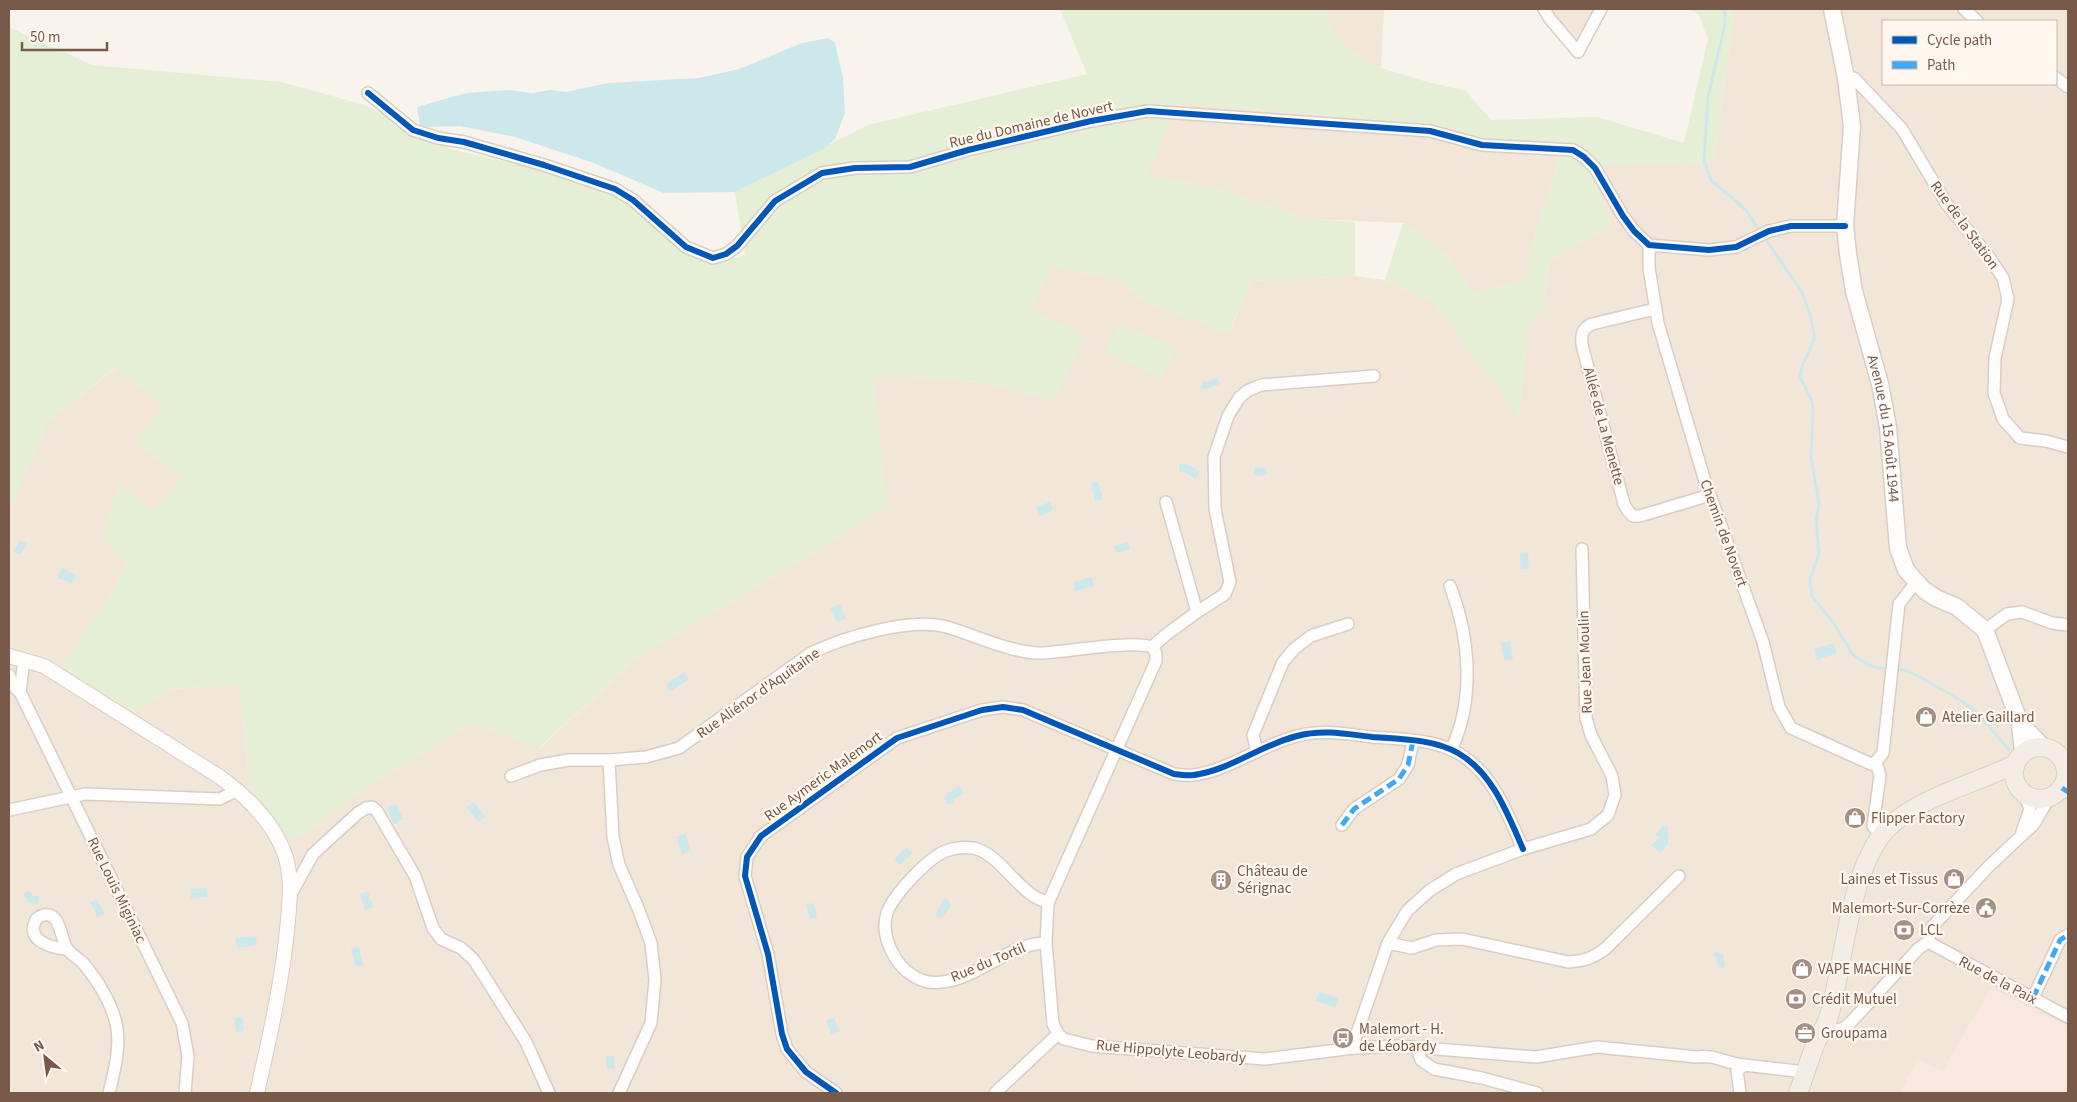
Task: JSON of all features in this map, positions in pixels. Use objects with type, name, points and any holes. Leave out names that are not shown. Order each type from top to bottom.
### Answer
[{"type":"main road","name":"Avenue du 15 Août 1944","points":[[1832,9],[1846,78],[1852,126],[1845,226],[1854,291],[1880,384],[1888,427],[1898,548],[1906,570],[1916,582],[1936,598],[1970,615],[1986,630]]},
{"type":"main road","points":[[1986,630],[2020,723],[2019,758],[2013,772],[2021,791]]},
{"type":"main road","points":[[2020,723],[2044,747]]},
{"type":"main road","points":[[1807,1093],[1809,1082],[1832,1023],[1857,885],[1868,856],[1881,835],[1893,823],[1921,806],[1956,789],[1979,781],[2019,758],[2029,749],[2044,747],[2064,758],[2066,769],[2062,788],[2031,798],[2021,791],[2000,782],[1979,781]]},
{"type":"main road","points":[[1798,1093],[1805,1072],[1832,1023]]},
{"type":"street","points":[[1544,9],[1578,52],[1601,9]]},
{"type":"street","points":[[1964,9],[1976,20]]},
{"type":"street","name":"Rue de la Station","points":[[1846,78],[1854,78],[1902,129],[1946,203],[1989,257],[2003,278],[2008,299],[1995,358],[1994,393],[2002,419],[2020,438],[2046,441],[2068,448]]},
{"type":"street","points":[[2057,79],[2068,87]]},
{"type":"street","name":"Rue du Domaine de Novert","points":[[368,93],[413,130],[438,138],[464,142],[544,165],[615,189],[633,200],[686,246],[713,258],[726,254],[737,246],[775,201],[822,172],[855,168],[910,167],[968,150],[1091,121],[1148,111],[1430,131],[1482,145],[1573,150],[1584,157],[1595,168],[1623,216],[1634,231],[1649,244]]},
{"type":"street","points":[[1649,244],[1709,250],[1736,247],[1769,231],[1791,226],[1845,226]]},
{"type":"street","name":"Chemin de Novert","points":[[1649,244],[1649,268],[1658,323],[1710,494],[1763,642],[1779,707],[1790,728],[1871,764],[1876,762]]},
{"type":"street","name":"Allée de La Menette","points":[[1655,309],[1592,324],[1585,328],[1581,335],[1624,504],[1633,516],[1640,516],[1710,494]]},
{"type":"street","points":[[995,1093],[1058,1034],[1052,1024],[1046,943],[1048,903],[1156,661],[1156,653],[1152,647],[1197,612],[1225,594],[1230,582],[1215,508],[1213,469],[1214,457],[1228,416],[1239,398],[1247,391],[1261,385],[1374,376]]},
{"type":"street","points":[[1166,502],[1197,612]]},
{"type":"street","name":"Rue Jean Moulin","points":[[1354,1048],[1355,1039],[1388,943],[1407,911],[1429,891],[1456,874],[1523,849],[1591,829],[1608,815],[1615,795],[1612,776],[1591,735],[1586,718],[1582,549]]},
{"type":"street","points":[[1881,835],[1874,826],[1880,776],[1876,762],[1883,753],[1899,604],[1916,582]]},
{"type":"street","points":[[1450,586],[1458,606],[1467,660],[1466,693],[1462,718],[1459,734],[1451,750]]},
{"type":"street","points":[[1986,630],[2007,614],[2022,612],[2052,623],[2068,625]]},
{"type":"street","name":"Rue Aliénor d'Aquitaine","points":[[511,776],[540,765],[569,760],[608,760],[646,756],[680,748],[811,653],[834,642],[909,624],[944,627],[1022,651],[1040,653],[1126,646],[1146,645],[1152,647]]},
{"type":"street","points":[[1257,752],[1252,735],[1283,662],[1294,649],[1311,636],[1348,624]]},
{"type":"street","points":[[9,656],[44,666],[212,772],[258,810],[277,839],[285,855],[290,896],[285,952],[257,1093]]},
{"type":"street","points":[[20,692],[24,660]]},
{"type":"street","name":"Rue Louis Miginiac","points":[[9,675],[15,688],[20,692],[182,1023],[188,1056],[185,1093]]},
{"type":"street","name":"Rue Aymeric Malemort","points":[[836,1093],[806,1072],[787,1048],[782,1034],[768,954],[746,876],[747,857],[761,836],[897,738],[982,710],[1003,707],[1023,710],[1174,774],[1193,775],[1225,766],[1295,736],[1318,731],[1434,744],[1458,753],[1491,784],[1503,803],[1523,849]]},
{"type":"street","points":[[1342,825],[1354,808],[1399,779],[1408,764],[1413,741]]},
{"type":"street","points":[[608,760],[613,837],[619,865],[651,943],[655,980],[651,1023],[619,1093]]},
{"type":"street","points":[[1832,1023],[1844,1028],[1851,1022],[1918,949],[1928,942],[1931,928],[2038,819],[2062,788]]},
{"type":"street","points":[[9,810],[85,794],[220,798],[236,790]]},
{"type":"street","points":[[2020,836],[2028,820],[2030,810],[2021,791]]},
{"type":"street","points":[[290,896],[313,854],[358,813],[372,807],[415,876],[433,928],[441,939],[461,948],[474,960],[526,1042],[549,1093]]},
{"type":"street","name":"Rue du Tortil","points":[[1046,943],[1032,943],[967,975],[929,982],[913,976],[901,966],[890,950],[884,932],[887,914],[893,899],[903,887],[936,857],[945,851],[960,848],[973,848],[985,853],[1034,896],[1048,903]]},
{"type":"street","points":[[1388,943],[1412,948],[1436,940],[1462,939],[1568,962],[1582,961],[1596,956],[1606,948],[1678,876]]},
{"type":"street","points":[[2033,998],[2060,940],[2068,935]]},
{"type":"street","name":"Rue de la Paix","points":[[1928,942],[2068,1017]]},
{"type":"street","points":[[66,949],[81,962],[97,982],[111,1010],[117,1028],[118,1052],[109,1093]]},
{"type":"street","name":"Rue Hippolyte Leobardy","points":[[1058,1034],[1064,1039],[1092,1046],[1265,1059],[1354,1048],[1399,1046],[1536,1057],[1597,1048],[1698,1057],[1706,1055],[1734,1064],[1805,1072]]},
{"type":"street","points":[[1417,1048],[1421,1060],[1434,1069],[1482,1078],[1537,1093]]},
{"type":"street","name":"Rue Hippolyte Leobardy","points":[[1698,1057],[1704,1062],[1727,1067],[1739,1089]]},
{"type":"street","name":"Rue Hippolyte Leobardy","points":[[1739,1089],[1737,1070],[1744,1065]]},
{"type":"shaded area","points":[[1326,9],[1384,9],[1381,68],[1350,52],[1327,23]]},
{"type":"shaded area","points":[[1541,9],[1602,9],[1573,55]]},
{"type":"shaded area","points":[[1730,9],[2068,9],[2068,1027],[1991,988],[1943,1071],[1918,1059],[1900,1093],[9,1093],[9,510],[47,422],[116,368],[164,406],[136,443],[183,477],[153,511],[120,484],[128,562],[110,596],[135,713],[171,689],[240,685],[249,783],[312,830],[353,796],[472,723],[540,748],[638,657],[828,545],[874,374],[979,382],[1056,400],[1030,311],[1052,267],[1117,279],[1147,303],[1229,333],[1251,281],[1355,276],[1385,280],[1434,303],[1519,416],[1527,328],[1543,309],[1549,262],[1611,224],[1587,165],[1714,161],[1733,20]]},
{"type":"shaded area","points":[[1178,103],[1441,125],[1483,139],[1565,143],[1530,250],[1528,279],[1474,293],[1449,257],[1403,223],[1309,219],[1209,186],[1146,176]]},
{"type":"shaded area","points":[[1991,988],[2068,1027],[2068,1093],[1900,1093],[1918,1059],[1943,1071]]},
{"type":"green space","points":[[1060,9],[1326,9],[1327,23],[1350,52],[1381,68],[1466,91],[1491,120],[1597,117],[1684,143],[1708,39],[1699,15],[1688,9],[1730,9],[1733,20],[1714,161],[1587,166],[1611,224],[1549,262],[1543,309],[1527,328],[1519,417],[1434,303],[1385,280],[1403,223],[1449,257],[1474,293],[1528,279],[1530,250],[1565,143],[1483,139],[1441,125],[1178,103],[1147,176],[1209,186],[1309,219],[1355,222],[1355,276],[1251,281],[1228,334],[1147,303],[1117,279],[1052,267],[1030,311],[1085,334],[1056,400],[979,382],[874,374],[887,506],[828,545],[638,657],[539,748],[472,723],[353,796],[312,830],[281,843],[249,783],[240,685],[171,689],[135,713],[62,667],[110,596],[128,562],[100,537],[120,483],[153,511],[183,477],[135,442],[164,406],[115,368],[47,422],[9,510],[9,27],[92,65],[281,82],[365,105],[453,150],[547,171],[627,199],[683,248],[718,262],[745,255],[735,192],[868,125],[1087,74]]},
{"type":"green space","points":[[1118,323],[1176,347],[1162,378],[1105,353]]},
{"type":"water","points":[[828,38],[835,43],[843,78],[845,113],[835,139],[825,148],[735,192],[664,193],[594,163],[515,137],[460,126],[425,127],[420,125],[417,107],[466,93],[509,90],[533,93],[550,90],[566,92],[608,83],[699,78],[739,69],[802,43]]},
{"type":"water","points":[[1217,378],[1220,384],[1206,389],[1200,387],[1203,381],[1206,382]]},
{"type":"water","points":[[1179,464],[1187,464],[1200,471],[1196,479],[1184,472],[1179,472]]},
{"type":"water","points":[[1254,467],[1266,468],[1268,473],[1261,476],[1254,474]]},
{"type":"water","points":[[1098,482],[1103,499],[1095,501],[1091,484]]},
{"type":"water","points":[[1050,502],[1053,510],[1040,516],[1036,507]]},
{"type":"water","points":[[21,540],[27,544],[20,555],[14,551]]},
{"type":"water","points":[[1128,542],[1130,549],[1116,553],[1114,546]]},
{"type":"water","points":[[1528,552],[1529,569],[1521,569],[1520,553]]},
{"type":"water","points":[[62,568],[76,575],[72,583],[57,578]]},
{"type":"water","points":[[1091,577],[1094,586],[1075,591],[1073,582]]},
{"type":"water","points":[[840,604],[846,618],[837,622],[830,608]]},
{"type":"water","points":[[1510,641],[1513,659],[1504,660],[1501,643]]},
{"type":"water","points":[[1834,643],[1837,653],[1817,660],[1814,649]]},
{"type":"water","points":[[684,672],[689,679],[672,691],[667,690],[667,684]]},
{"type":"water","points":[[960,786],[964,794],[953,799],[954,802],[948,805],[944,797]]},
{"type":"water","points":[[474,802],[485,817],[478,822],[467,807]]},
{"type":"water","points":[[395,804],[403,819],[396,824],[393,823],[388,808]]},
{"type":"water","points":[[1664,824],[1668,826],[1668,844],[1661,853],[1651,846],[1660,837],[1655,835]]},
{"type":"water","points":[[685,834],[691,851],[682,854],[676,837]]},
{"type":"water","points":[[907,847],[912,853],[900,865],[894,859]]},
{"type":"water","points":[[207,888],[208,897],[191,898],[190,889]]},
{"type":"water","points":[[30,891],[33,896],[39,896],[38,904],[29,903],[23,894]]},
{"type":"water","points":[[368,891],[373,907],[365,910],[360,894]]},
{"type":"water","points":[[945,898],[951,905],[943,917],[938,918],[935,915]]},
{"type":"water","points":[[97,899],[105,914],[97,917],[90,902]]},
{"type":"water","points":[[814,903],[817,917],[810,919],[806,905]]},
{"type":"water","points":[[256,936],[257,945],[237,948],[235,938]]},
{"type":"water","points":[[359,947],[363,965],[355,966],[351,949]]},
{"type":"water","points":[[1716,951],[1723,954],[1725,966],[1722,968],[1718,967],[1717,958],[1712,954]]},
{"type":"water","points":[[1319,992],[1338,998],[1335,1007],[1316,1001]]},
{"type":"water","points":[[242,1017],[244,1031],[236,1032],[234,1018]]},
{"type":"water","points":[[834,1017],[839,1031],[831,1034],[826,1021]]},
{"type":"water","points":[[606,1056],[614,1056],[615,1068],[607,1069]]},
{"type":"waterway","points":[[1725,9],[1725,24],[1708,97],[1704,160],[1711,180],[1746,210],[1760,232]]},
{"type":"waterway","points":[[1764,237],[1802,292],[1810,314],[1815,338],[1802,366],[1800,377],[1812,401],[1811,457],[1819,502],[1816,523],[1819,553],[1810,579],[1812,597],[1833,622],[1853,655],[1867,664],[1878,668],[1904,670],[1922,678],[1965,703],[1980,716],[2009,750]]},
{"type":"marked path","points":[[1342,825],[1354,809],[1399,779],[1408,765],[1413,741]]},
{"type":"marked path","points":[[2062,788],[2068,792]]},
{"type":"marked path","points":[[2033,998],[2060,940],[2068,935]]},
{"type":"cycle path","points":[[368,93],[413,130],[438,138],[464,142],[544,165],[615,189],[633,200],[686,247],[713,258],[726,254],[737,246],[775,201],[822,173],[855,168],[910,167],[968,150],[1091,121],[1148,111],[1430,131],[1482,145],[1573,150],[1584,157],[1595,168],[1623,216],[1634,231],[1649,245],[1709,250],[1736,247],[1769,231],[1791,226],[1845,226]]},
{"type":"cycle path","points":[[836,1093],[806,1072],[787,1049],[782,1034],[768,954],[745,876],[747,857],[761,836],[897,738],[982,710],[1003,707],[1023,710],[1174,774],[1187,775],[1220,768],[1271,745],[1306,734],[1334,733],[1427,742],[1458,753],[1481,772],[1498,796],[1523,849]]},
{"type":"place","name":"Atelier Gaillard","points":[[1926,717]]},
{"type":"place","name":"Flipper Factory","points":[[1855,818]]},
{"type":"place","name":"Laines et Tissus","points":[[1954,879]]},
{"type":"place","name":"Château de Sérignac","points":[[1221,880]]},
{"type":"place","name":"Malemort-Sur-Corrèze","points":[[1986,908]]},
{"type":"place","name":"LCL","points":[[1904,930]]},
{"type":"place","name":"VAPE MACHINE","points":[[1802,969]]},
{"type":"place","name":"Crédit Mutuel","points":[[1796,999]]},
{"type":"place","name":"Groupama","points":[[1805,1033]]},
{"type":"place","name":"Malemort - H. de Léobardy","points":[[1343,1038]]}]
